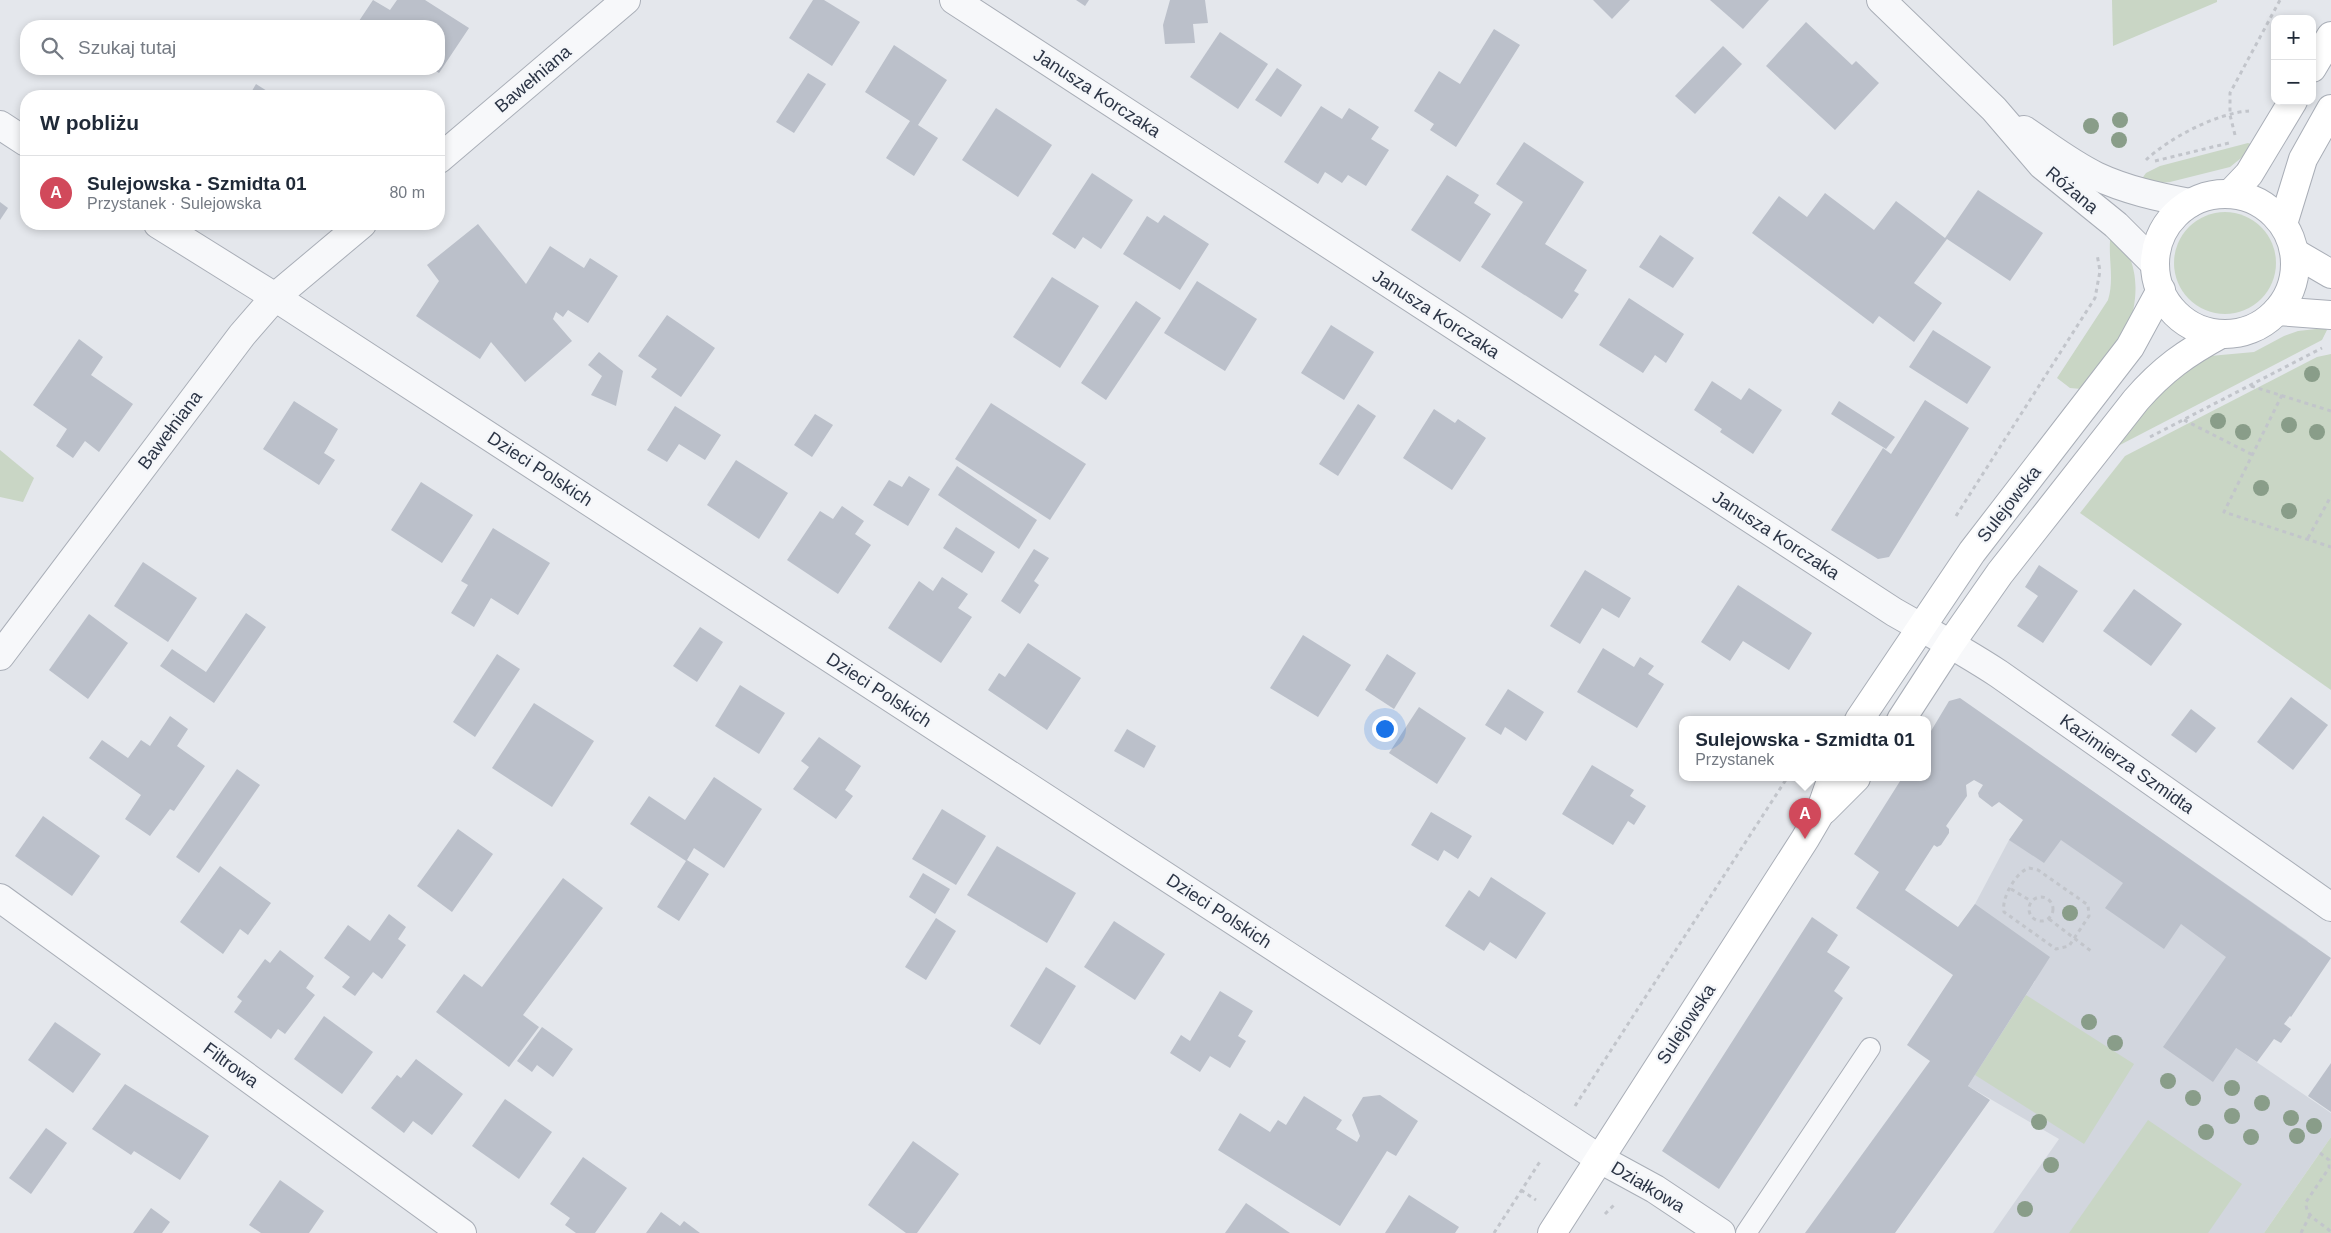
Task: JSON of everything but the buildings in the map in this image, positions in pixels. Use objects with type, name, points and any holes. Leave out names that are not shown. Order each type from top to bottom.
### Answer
[{"type":"main road","points":[[2316,61],[2331,36]]},
{"type":"main road","points":[[2230,194],[2249,174],[2291,105]]},
{"type":"main road","points":[[2283,224],[2303,159],[2331,109]]},
{"type":"main road","points":[[2230,194],[2251,198],[2263,205],[2283,224],[2294,253],[2295,268],[2292,284],[2278,311],[2252,329],[2237,333],[2221,334],[2196,328],[2175,312],[2158,277],[2158,246],[2164,229],[2176,214],[2190,203],[2209,195],[2230,194]]},
{"type":"main road","points":[[2294,253],[2331,274]]},
{"type":"main road","name":"Sulejowska","points":[[1862,716],[1972,552],[2130,347],[2158,277]]},
{"type":"main road","points":[[2278,311],[2331,315]]},
{"type":"main road","name":"Sulejowska","points":[[1904,716],[1951,643],[2000,573],[2157,376],[2188,352],[2221,334]]},
{"type":"main road","name":"Sulejowska","points":[[1819,815],[1831,781]]},
{"type":"main road","name":"Sulejowska","points":[[1552,1233],[1819,815],[1853,781]]},
{"type":"street","name":"Bawełniana","points":[[445,153],[626,0]]},
{"type":"street","name":"Janusza Korczaka","points":[[954,0],[1920,628]]},
{"type":"street","name":"Różana","points":[[1881,0],[1994,109],[2042,165],[2136,244],[2158,277]]},
{"type":"street","name":"Różana","points":[[1994,109],[2096,176],[2146,194],[2190,203]]},
{"type":"street","points":[[0,125],[20,138]]},
{"type":"street","name":"Dzieci Polskich","points":[[168,230],[275,297],[1600,1159]]},
{"type":"street","name":"Bawełniana","points":[[0,656],[242,335],[275,297],[355,230]]},
{"type":"street","name":"Kazimierza Szmidta","points":[[1920,628],[1951,643],[1998,674],[2331,907]]},
{"type":"street","name":"Filtrowa","points":[[0,898],[462,1233]]},
{"type":"street","name":"Działkowa","points":[[1600,1159],[1655,1189],[1721,1233]]},
{"type":"lane","points":[[1746,1233],[1870,1048]]},
{"type":"path","points":[[2252,111],[2230,115],[2161,146],[2142,164],[2237,140],[2230,115],[2228,101],[2233,85],[2280,0]]},
{"type":"path","points":[[1952,522],[2095,298],[2100,271],[2092,225],[2099,212]]},
{"type":"path","points":[[2148,438],[2323,347]]},
{"type":"path","points":[[2251,385],[2331,411]]},
{"type":"path","points":[[2282,395],[2224,512],[2331,547]]},
{"type":"path","points":[[2183,420],[2253,454]]},
{"type":"path","points":[[2308,538],[2331,496]]},
{"type":"path","points":[[1494,1233],[1785,781]]},
{"type":"path","points":[[2034,868],[2086,902],[2089,916],[2074,938],[2069,946],[2056,948],[2007,916],[2004,912],[2003,900],[2020,873],[2025,869],[2034,868]]},
{"type":"path","points":[[2010,888],[2031,901]]},
{"type":"path","points":[[2049,919],[2053,908],[2050,901],[2042,897],[2031,901],[2028,909],[2030,916],[2037,921],[2049,919],[2091,951]]},
{"type":"path","points":[[2320,1153],[2330,1163],[2306,1202],[2306,1207],[2310,1214],[2331,1232]]},
{"type":"path","points":[[1521,1190],[1537,1200]]},
{"type":"path","points":[[2301,1233],[2310,1214]]},
{"type":"shaded area","points":[[2062,770],[2308,941],[2236,1048],[2331,1113],[2331,1137],[2264,1233],[1993,1233],[2059,1139],[1968,1086],[2035,981],[1958,927],[1975,904],[2009,840]]},
{"type":"green space","points":[[2112,0],[2217,0],[2217,2],[2113,46]]},
{"type":"green space","points":[[2248,143],[2256,146],[2230,167],[2170,182],[2160,183],[2141,180],[2146,173],[2160,166]]},
{"type":"green space","points":[[2225,212],[2244,216],[2261,227],[2272,244],[2276,263],[2272,282],[2261,299],[2244,310],[2225,314],[2206,310],[2189,299],[2178,282],[2174,263],[2178,244],[2189,227],[2206,216]]},
{"type":"green space","points":[[2111,233],[2127,251],[2132,263],[2136,291],[2131,318],[2128,327],[2081,389],[2070,388],[2057,378],[2108,300],[2111,283]]},
{"type":"green space","points":[[2325,328],[2327,330],[2322,340],[2116,447],[2170,380],[2210,356],[2254,352],[2284,336],[2298,331]]},
{"type":"green space","points":[[2331,354],[2331,690],[2080,513],[2125,456],[2317,357]]},
{"type":"green space","points":[[0,450],[34,478],[23,502],[0,497]]},
{"type":"green space","points":[[2026,995],[2134,1064],[2084,1144],[1975,1075]]},
{"type":"green space","points":[[2148,1120],[2242,1184],[2208,1233],[2069,1233]]},
{"type":"green space","points":[[2331,1137],[2331,1233],[2264,1233]]},
{"type":"place","name":"Sulejowska - Szmidta 01","points":[[1805,839]]}]
